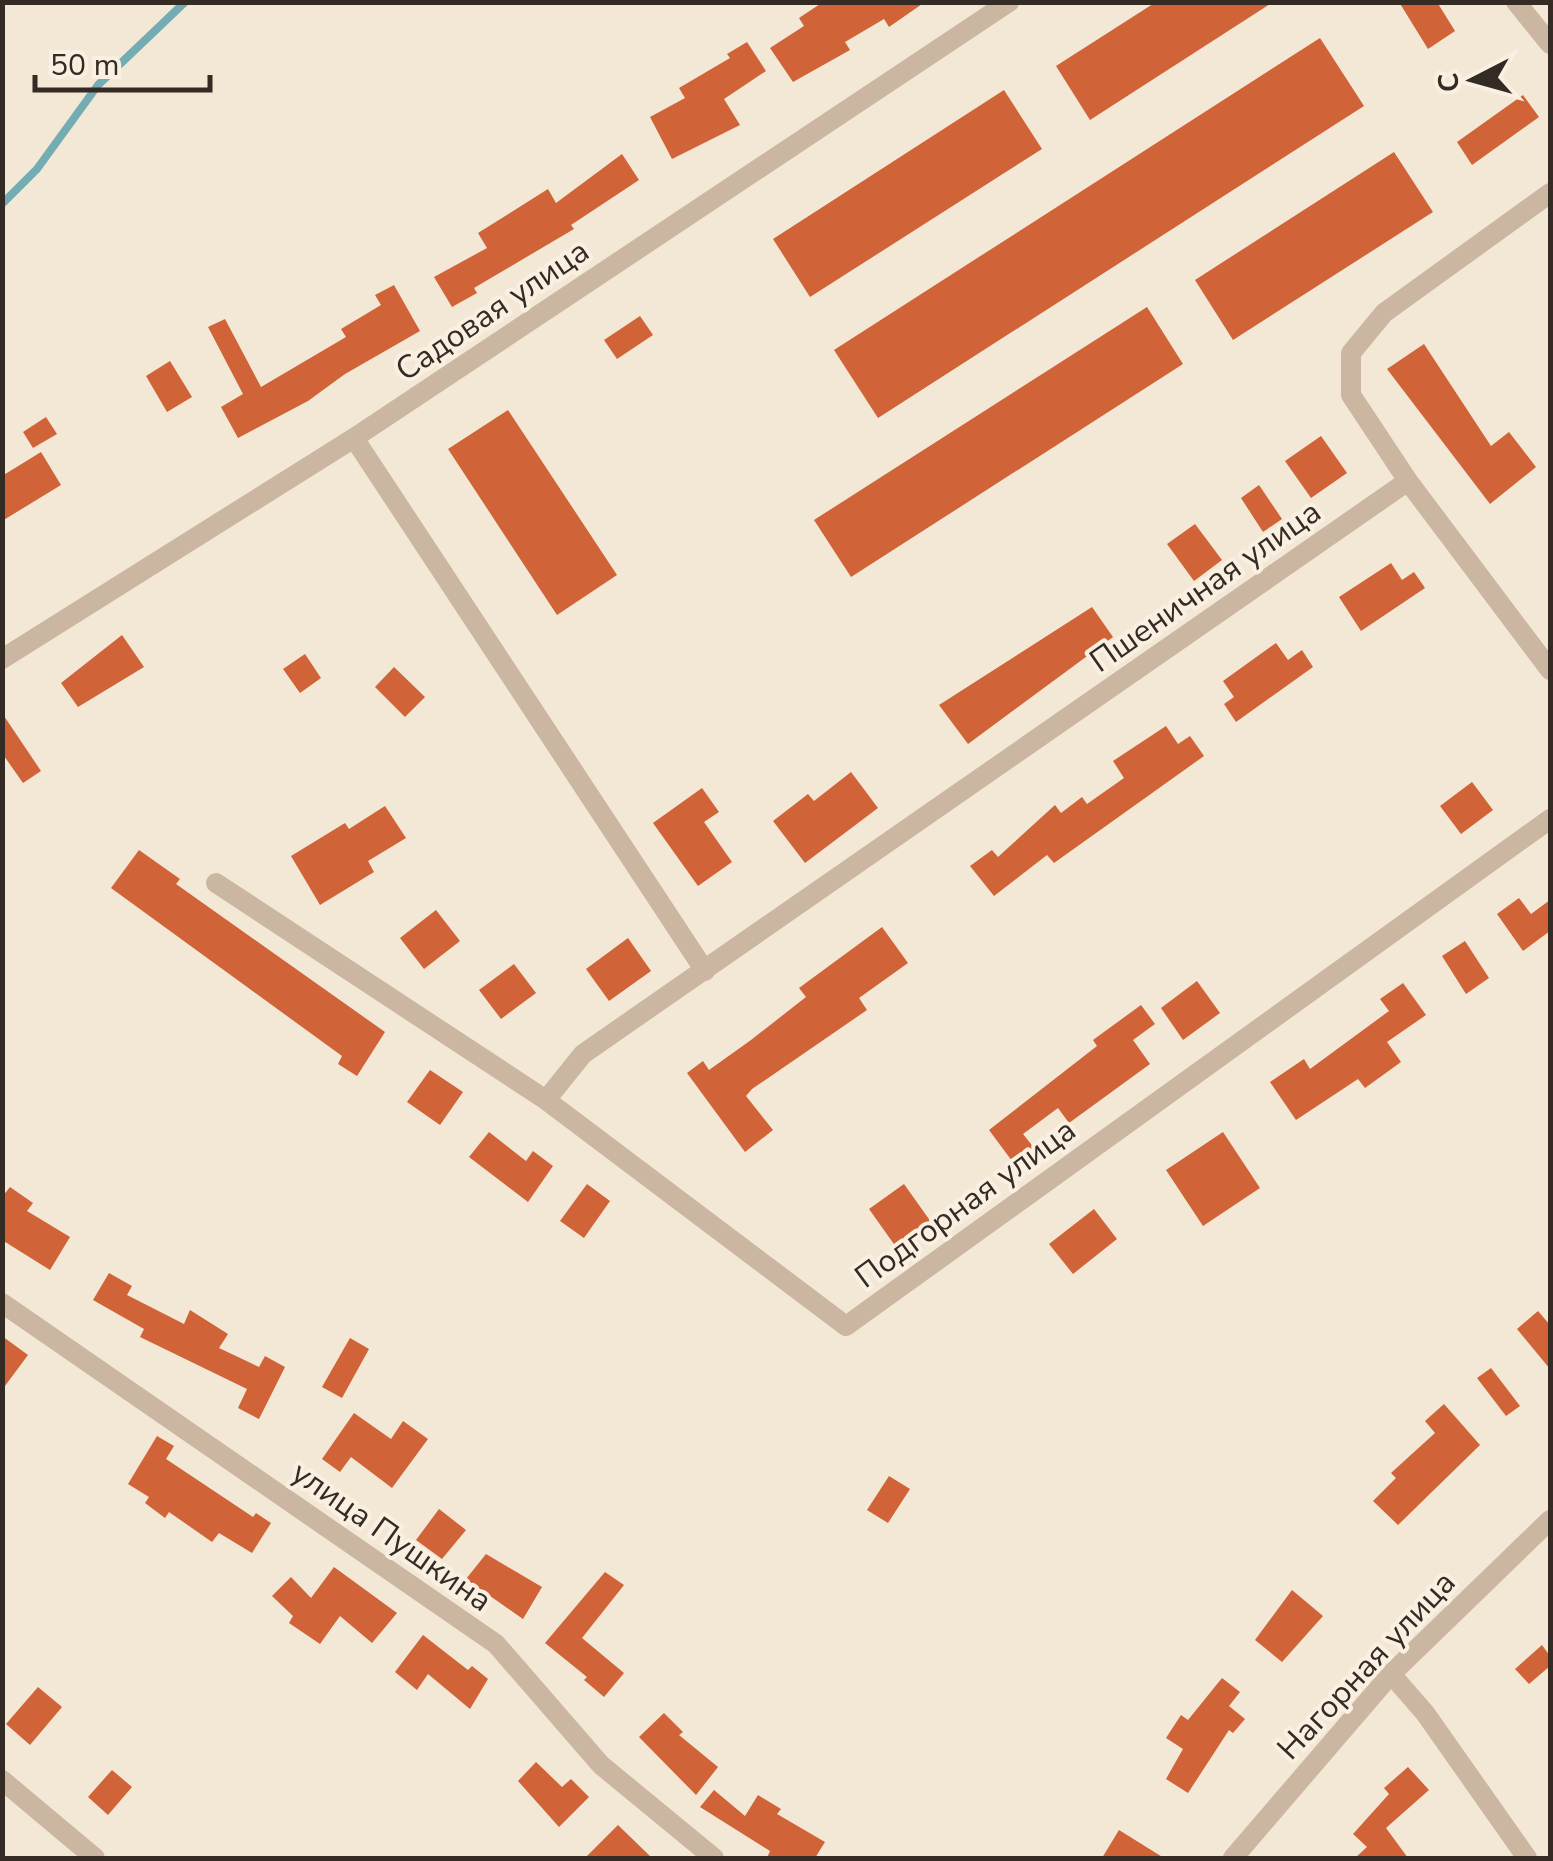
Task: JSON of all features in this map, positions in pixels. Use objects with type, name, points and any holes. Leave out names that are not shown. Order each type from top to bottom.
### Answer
[{"type":"street","name":"Садовая улица","points":[[2,659],[354,438],[1010,2]]},
{"type":"street","points":[[1516,2],[1550,44]]},
{"type":"street","points":[[1550,193],[1384,313],[1351,353],[1351,395],[1408,481],[1550,670]]},
{"type":"street","points":[[354,438],[705,970]]},
{"type":"street","name":"Пшеничная улица","points":[[546,1100],[583,1054],[1408,481]]},
{"type":"street","name":"Подгорная улица","points":[[216,883],[546,1100],[846,1326],[1550,819]]},
{"type":"street","name":"улица Пушкина","points":[[2,1303],[496,1644],[601,1765],[714,1858]]},
{"type":"street","name":"Нагорная улица","points":[[1233,1858],[1391,1674],[1550,1520]]},
{"type":"street","points":[[1391,1674],[1425,1713],[1527,1858]]},
{"type":"street","points":[[2,1780],[95,1858]]},
{"type":"building","points":[[823,2],[925,2],[889,27],[884,19],[845,42],[850,50],[793,82],[770,48],[804,26],[799,18]]},
{"type":"building","points":[[1156,2],[1273,2],[1090,120],[1056,66]]},
{"type":"building","points":[[1399,2],[1437,2],[1455,31],[1428,49]]},
{"type":"building","points":[[1320,38],[1364,106],[878,418],[834,350]]},
{"type":"building","points":[[747,42],[766,71],[724,99],[740,125],[672,159],[650,117],[685,98],[679,88],[730,58],[727,54]]},
{"type":"building","points":[[1004,90],[1042,149],[810,297],[773,239]]},
{"type":"building","points":[[1523,95],[1539,117],[1472,165],[1457,142]]},
{"type":"building","points":[[1394,152],[1433,212],[1233,340],[1195,280]]},
{"type":"building","points":[[622,154],[639,180],[571,225],[574,229],[474,288],[477,293],[452,307],[434,277],[487,248],[478,233],[548,189],[556,203]]},
{"type":"building","points":[[394,285],[420,331],[345,374],[308,401],[238,438],[221,407],[243,394],[208,327],[225,319],[261,387],[346,337],[341,329],[381,305],[375,295]]},
{"type":"building","points":[[1147,307],[1183,364],[851,577],[814,520]]},
{"type":"building","points":[[640,316],[653,335],[617,359],[604,340]]},
{"type":"building","points":[[1424,344],[1491,446],[1509,432],[1536,467],[1490,504],[1387,369]]},
{"type":"building","points":[[170,361],[192,397],[167,412],[146,376]]},
{"type":"building","points":[[508,410],[617,575],[557,615],[448,449]]},
{"type":"building","points":[[46,417],[57,434],[33,448],[23,432]]},
{"type":"building","points":[[1321,436],[1347,473],[1311,498],[1285,461]]},
{"type":"building","points":[[41,452],[61,485],[2,521],[2,476]]},
{"type":"building","points":[[1259,485],[1282,519],[1263,532],[1241,498]]},
{"type":"building","points":[[1195,524],[1222,560],[1194,581],[1167,544]]},
{"type":"building","points":[[1391,563],[1402,580],[1414,572],[1425,588],[1361,631],[1339,597]]},
{"type":"building","points":[[1092,607],[1113,637],[968,744],[939,705]]},
{"type":"building","points":[[122,635],[144,667],[78,707],[61,683]]},
{"type":"building","points":[[1276,643],[1288,660],[1302,650],[1313,667],[1236,722],[1224,704],[1234,697],[1223,681]]},
{"type":"building","points":[[305,654],[321,678],[300,693],[283,669]]},
{"type":"building","points":[[394,667],[425,697],[405,717],[375,687]]},
{"type":"building","points":[[2,713],[41,771],[23,783],[2,753]]},
{"type":"building","points":[[1166,726],[1178,744],[1190,736],[1204,756],[1054,863],[1047,855],[994,896],[970,866],[992,850],[998,857],[1055,805],[1061,813],[1082,797],[1087,804],[1124,778],[1113,761]]},
{"type":"building","points":[[851,772],[878,808],[805,863],[773,821],[808,794],[814,801]]},
{"type":"building","points":[[1472,782],[1493,810],[1461,834],[1440,806]]},
{"type":"building","points":[[702,788],[719,812],[704,822],[732,862],[698,886],[653,823]]},
{"type":"building","points":[[385,806],[406,838],[368,861],[374,872],[320,905],[291,856],[345,823],[349,829]]},
{"type":"building","points":[[139,850],[180,879],[176,884],[385,1032],[357,1076],[338,1064],[342,1056],[111,888]]},
{"type":"building","points":[[1519,898],[1531,914],[1550,900],[1550,931],[1523,951],[1497,914]]},
{"type":"building","points":[[436,910],[460,941],[424,969],[400,938]]},
{"type":"building","points":[[882,927],[908,963],[859,998],[867,1010],[752,1089],[746,1096],[773,1130],[745,1152],[687,1073],[703,1061],[709,1070],[751,1040],[806,997],[799,988]]},
{"type":"building","points":[[628,938],[651,971],[609,1001],[586,969]]},
{"type":"building","points":[[1465,941],[1489,978],[1466,994],[1442,956]]},
{"type":"building","points":[[514,964],[536,993],[501,1019],[479,990]]},
{"type":"building","points":[[1197,981],[1220,1013],[1183,1040],[1161,1008]]},
{"type":"building","points":[[1403,983],[1426,1015],[1387,1042],[1401,1062],[1365,1088],[1358,1079],[1296,1120],[1270,1082],[1304,1059],[1310,1069],[1389,1011],[1380,999]]},
{"type":"building","points":[[1141,1005],[1155,1024],[1133,1040],[1150,1064],[1069,1123],[1058,1108],[1023,1134],[1035,1149],[1015,1165],[989,1130],[1097,1046],[1093,1040]]},
{"type":"building","points":[[430,1070],[463,1092],[440,1125],[407,1102]]},
{"type":"building","points":[[489,1132],[526,1161],[533,1151],[553,1166],[528,1202],[469,1157]]},
{"type":"building","points":[[1223,1132],[1260,1188],[1203,1226],[1166,1170]]},
{"type":"building","points":[[587,1184],[610,1201],[584,1238],[560,1221]]},
{"type":"building","points":[[904,1184],[931,1222],[896,1247],[869,1209]]},
{"type":"building","points":[[10,1187],[33,1203],[27,1211],[70,1237],[50,1270],[2,1240],[2,1197]]},
{"type":"building","points":[[1094,1209],[1117,1239],[1073,1274],[1049,1244]]},
{"type":"building","points":[[109,1273],[132,1286],[127,1295],[184,1324],[190,1310],[228,1334],[219,1348],[259,1367],[265,1356],[285,1367],[259,1419],[238,1408],[247,1389],[140,1337],[144,1329],[93,1300]]},
{"type":"building","points":[[1538,1311],[1550,1325],[1550,1369],[1517,1329]]},
{"type":"building","points":[[2,1336],[28,1355],[2,1390]]},
{"type":"building","points":[[350,1338],[369,1349],[342,1398],[322,1387]]},
{"type":"building","points":[[1491,1368],[1520,1406],[1506,1416],[1477,1378]]},
{"type":"building","points":[[1444,1404],[1480,1445],[1398,1525],[1373,1501],[1396,1478],[1391,1473],[1435,1433],[1425,1421]]},
{"type":"building","points":[[354,1413],[391,1439],[403,1421],[428,1439],[392,1488],[351,1457],[340,1472],[322,1459]]},
{"type":"building","points":[[157,1436],[174,1446],[166,1459],[253,1517],[256,1513],[271,1523],[252,1553],[219,1533],[212,1542],[169,1512],[165,1518],[145,1503],[149,1497],[128,1484]]},
{"type":"building","points":[[889,1476],[910,1489],[888,1523],[867,1510]]},
{"type":"building","points":[[439,1509],[466,1530],[442,1559],[416,1540]]},
{"type":"building","points":[[486,1554],[542,1587],[523,1619],[466,1579]]},
{"type":"building","points":[[334,1567],[397,1613],[372,1643],[340,1616],[320,1644],[289,1623],[293,1616],[272,1596],[291,1577],[311,1598]]},
{"type":"building","points":[[605,1572],[624,1585],[582,1638],[624,1673],[604,1697],[584,1680],[587,1677],[545,1643]]},
{"type":"building","points":[[1292,1590],[1323,1616],[1282,1662],[1255,1640]]},
{"type":"building","points":[[423,1635],[468,1670],[472,1666],[488,1679],[470,1709],[428,1674],[417,1690],[395,1672]]},
{"type":"building","points":[[1542,1645],[1550,1656],[1550,1666],[1529,1684],[1515,1669]]},
{"type":"building","points":[[1222,1678],[1240,1692],[1229,1706],[1245,1719],[1233,1733],[1229,1730],[1188,1793],[1166,1779],[1183,1749],[1166,1738],[1181,1715],[1188,1720]]},
{"type":"building","points":[[38,1687],[62,1707],[30,1745],[6,1724]]},
{"type":"building","points":[[664,1713],[683,1732],[679,1735],[718,1767],[696,1795],[639,1737]]},
{"type":"building","points":[[536,1762],[562,1787],[571,1779],[589,1797],[559,1827],[518,1781]]},
{"type":"building","points":[[1408,1767],[1429,1790],[1386,1828],[1408,1858],[1355,1858],[1367,1847],[1353,1834],[1389,1794],[1384,1788]]},
{"type":"building","points":[[112,1770],[132,1787],[108,1815],[88,1797]]},
{"type":"building","points":[[714,1790],[745,1816],[758,1795],[781,1809],[777,1814],[825,1842],[815,1858],[767,1858],[770,1851],[700,1807]]},
{"type":"building","points":[[618,1825],[652,1858],[585,1858]]},
{"type":"building","points":[[1119,1830],[1164,1858],[1102,1858]]},
{"type":"waterway","points":[[2,204],[37,169],[98,85],[185,2]]}]
